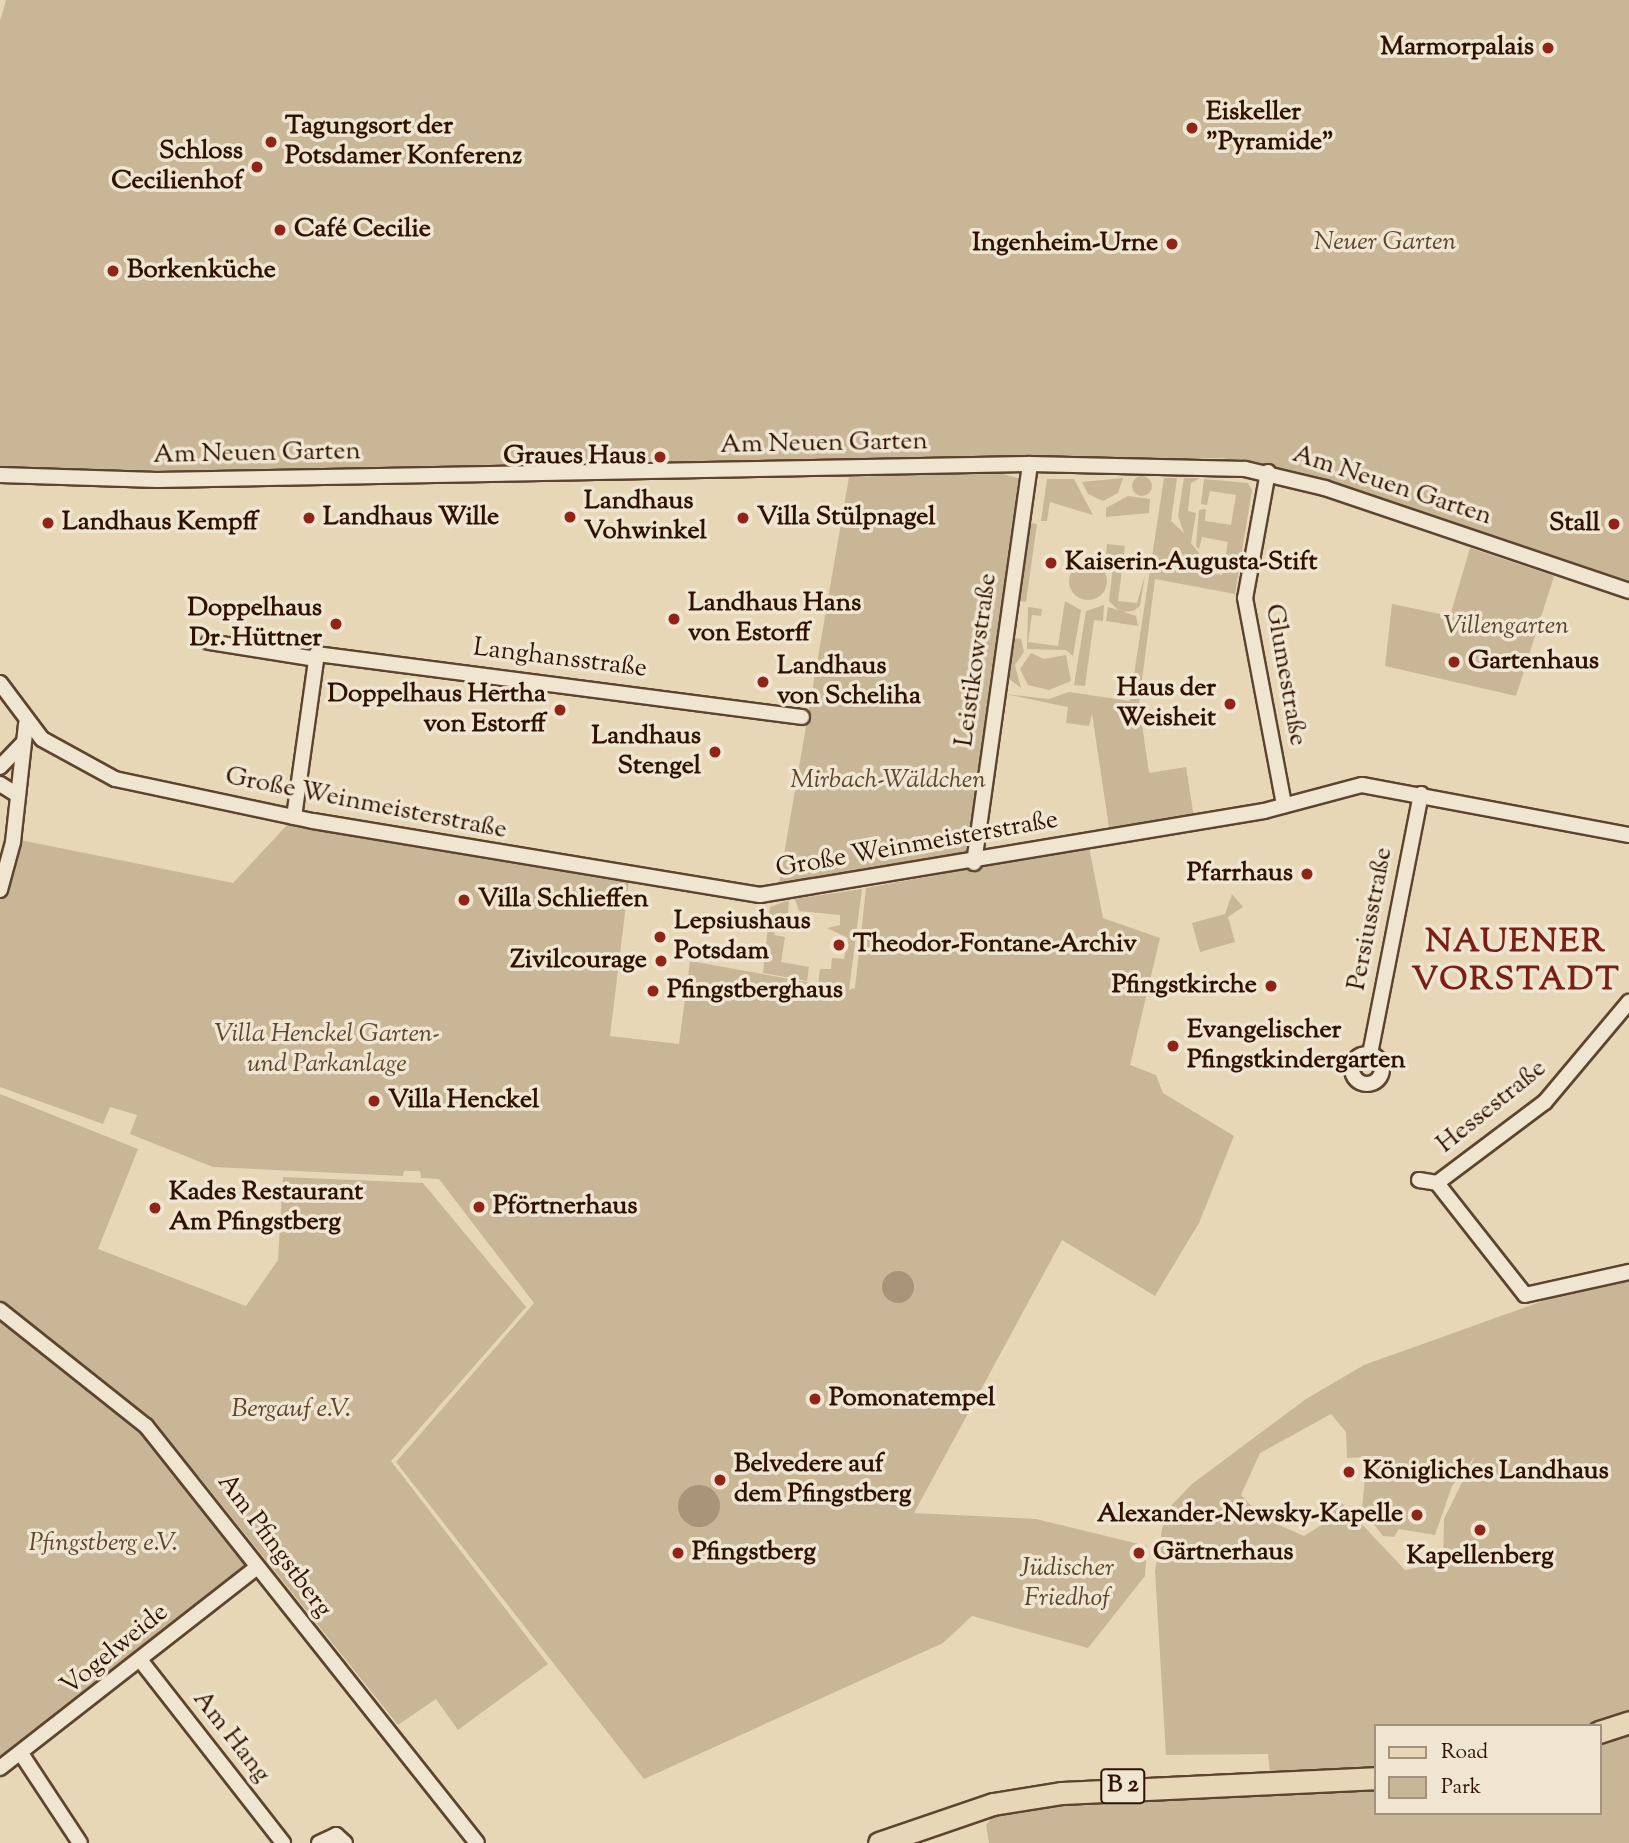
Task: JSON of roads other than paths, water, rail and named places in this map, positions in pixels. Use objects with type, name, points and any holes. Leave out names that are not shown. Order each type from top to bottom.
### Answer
[{"type":"main road","points":[[1601,1731],[1629,1722]]},
{"type":"main road","name":"B 2","points":[[879,1843],[993,1804],[1062,1793],[1374,1778]]},
{"type":"street","name":"Am Neuen Garten","points":[[0,475],[157,480],[1030,464],[1268,472],[1629,590]]},
{"type":"street","name":"Leistikowstraße","points":[[974,863],[1030,464]]},
{"type":"street","name":"Glumestraße","points":[[1268,472],[1245,598],[1284,805]]},
{"type":"street","name":"Langhansstraße","points":[[209,642],[316,659],[317,654],[556,682],[802,718]]},
{"type":"street","points":[[294,817],[316,659]]},
{"type":"street","name":"Große Weinmeisterstraße","points":[[0,682],[26,724],[61,752],[115,779],[294,817],[769,896],[974,863],[1284,805],[1362,785],[1629,835]]},
{"type":"street","points":[[0,890],[26,724]]},
{"type":"street","points":[[0,767],[22,744]]},
{"type":"street","points":[[0,784],[16,794]]},
{"type":"street","name":"Persiusstraße","points":[[1370,1054],[1421,794]]},
{"type":"street","name":"Hessestraße","points":[[1437,1184],[1545,1102],[1629,1002]]},
{"type":"street","name":"Hessestraße","points":[[1419,1181],[1437,1184],[1525,1295],[1629,1272]]},
{"type":"street","name":"Am Pfingstberg","points":[[0,1310],[146,1426],[477,1843]]},
{"type":"street","name":"Vogelweide","points":[[0,1768],[22,1755],[257,1567]]},
{"type":"street","name":"Am Hang","points":[[141,1661],[283,1843]]},
{"type":"street","points":[[22,1755],[80,1843]]},
{"type":"street","points":[[320,1843],[336,1835],[345,1843]]},
{"type":"place","name":"Marmorpalais","points":[[1548,48]]},
{"type":"place","name":"Eiskeller \"Pyramide\"","points":[[1192,128]]},
{"type":"place","name":"Tagungsort der Potsdamer Konferenz","points":[[271,142]]},
{"type":"place","name":"Schloss Cecilienhof","points":[[257,167]]},
{"type":"place","name":"Café Cecilie","points":[[280,230]]},
{"type":"place","name":"Ingenheim-Urne","points":[[1172,244]]},
{"type":"place","name":"Borkenküche","points":[[113,271]]},
{"type":"place","name":"Graues Haus","points":[[660,457]]},
{"type":"place","name":"Landhaus Vohwinkel","points":[[570,517]]},
{"type":"place","name":"Landhaus Wille","points":[[309,518]]},
{"type":"place","name":"Villa Stülpnagel","points":[[743,518]]},
{"type":"place","name":"Landhaus Kempff","points":[[48,523]]},
{"type":"place","name":"Stall","points":[[1614,524]]},
{"type":"place","name":"Kaiserin-Augusta-Stift","points":[[1051,563]]},
{"type":"place","name":"Landhaus Hans von Estorff","points":[[674,619]]},
{"type":"place","name":"Doppelhaus Dr. Hüttner","points":[[336,624]]},
{"type":"place","name":"Gartenhaus","points":[[1454,662]]},
{"type":"place","name":"Landhaus von Scheliha","points":[[763,682]]},
{"type":"place","name":"Haus der Weisheit","points":[[1230,704]]},
{"type":"place","name":"Doppelhaus Hertha von Estorff","points":[[560,710]]},
{"type":"place","name":"Landhaus Stengel","points":[[715,752]]},
{"type":"place","name":"Pfarrhaus","points":[[1307,874]]},
{"type":"place","name":"Villa Schlieffen","points":[[464,900]]},
{"type":"place","name":"Lepsiushaus Potsdam","points":[[660,937]]},
{"type":"place","name":"Theodor-Fontane-Archiv","points":[[839,945]]},
{"type":"place","name":"Zivilcourage","points":[[661,961]]},
{"type":"place","name":"Pfingstkirche","points":[[1271,986]]},
{"type":"place","name":"Pfingstberghaus","points":[[653,991]]},
{"type":"place","name":"Evangelischer Pfingstkindergarten","points":[[1173,1046]]},
{"type":"place","name":"Villa Henckel","points":[[374,1101]]},
{"type":"place","name":"Pförtnerhaus","points":[[479,1207]]},
{"type":"place","name":"Kades Restaurant Am Pfingstberg","points":[[155,1208]]},
{"type":"place","name":"Pomonatempel","points":[[815,1399]]},
{"type":"place","name":"Königliches Landhaus","points":[[1349,1472]]},
{"type":"place","name":"Belvedere auf dem Pfingstberg","points":[[720,1480]]},
{"type":"place","name":"Alexander-Newsky-Kapelle","points":[[1417,1515]]},
{"type":"place","name":"Kapellenberg","points":[[1480,1530]]},
{"type":"place","name":"Pfingstberg","points":[[678,1553]]},
{"type":"place","name":"Gärtnerhaus","points":[[1139,1553]]},
{"type":"district","name":"NAUENER VORSTADT","points":[[1516,963]]},
{"type":"park label","name":"Neuer Garten","points":[[1385,243]]},
{"type":"park label","name":"Villengarten","points":[[1506,627]]},
{"type":"park label","name":"Mirbach-Wäldchen","points":[[888,781]]},
{"type":"park label","name":"Villa Henckel Garten- und Parkanlage","points":[[327,1050]]},
{"type":"park label","name":"Bergauf e.V.","points":[[291,1410]]},
{"type":"park label","name":"Pfingstberg e.V.","points":[[103,1544]]},
{"type":"park label","name":"Jüdischer Friedhof","points":[[1067,1584]]}]
